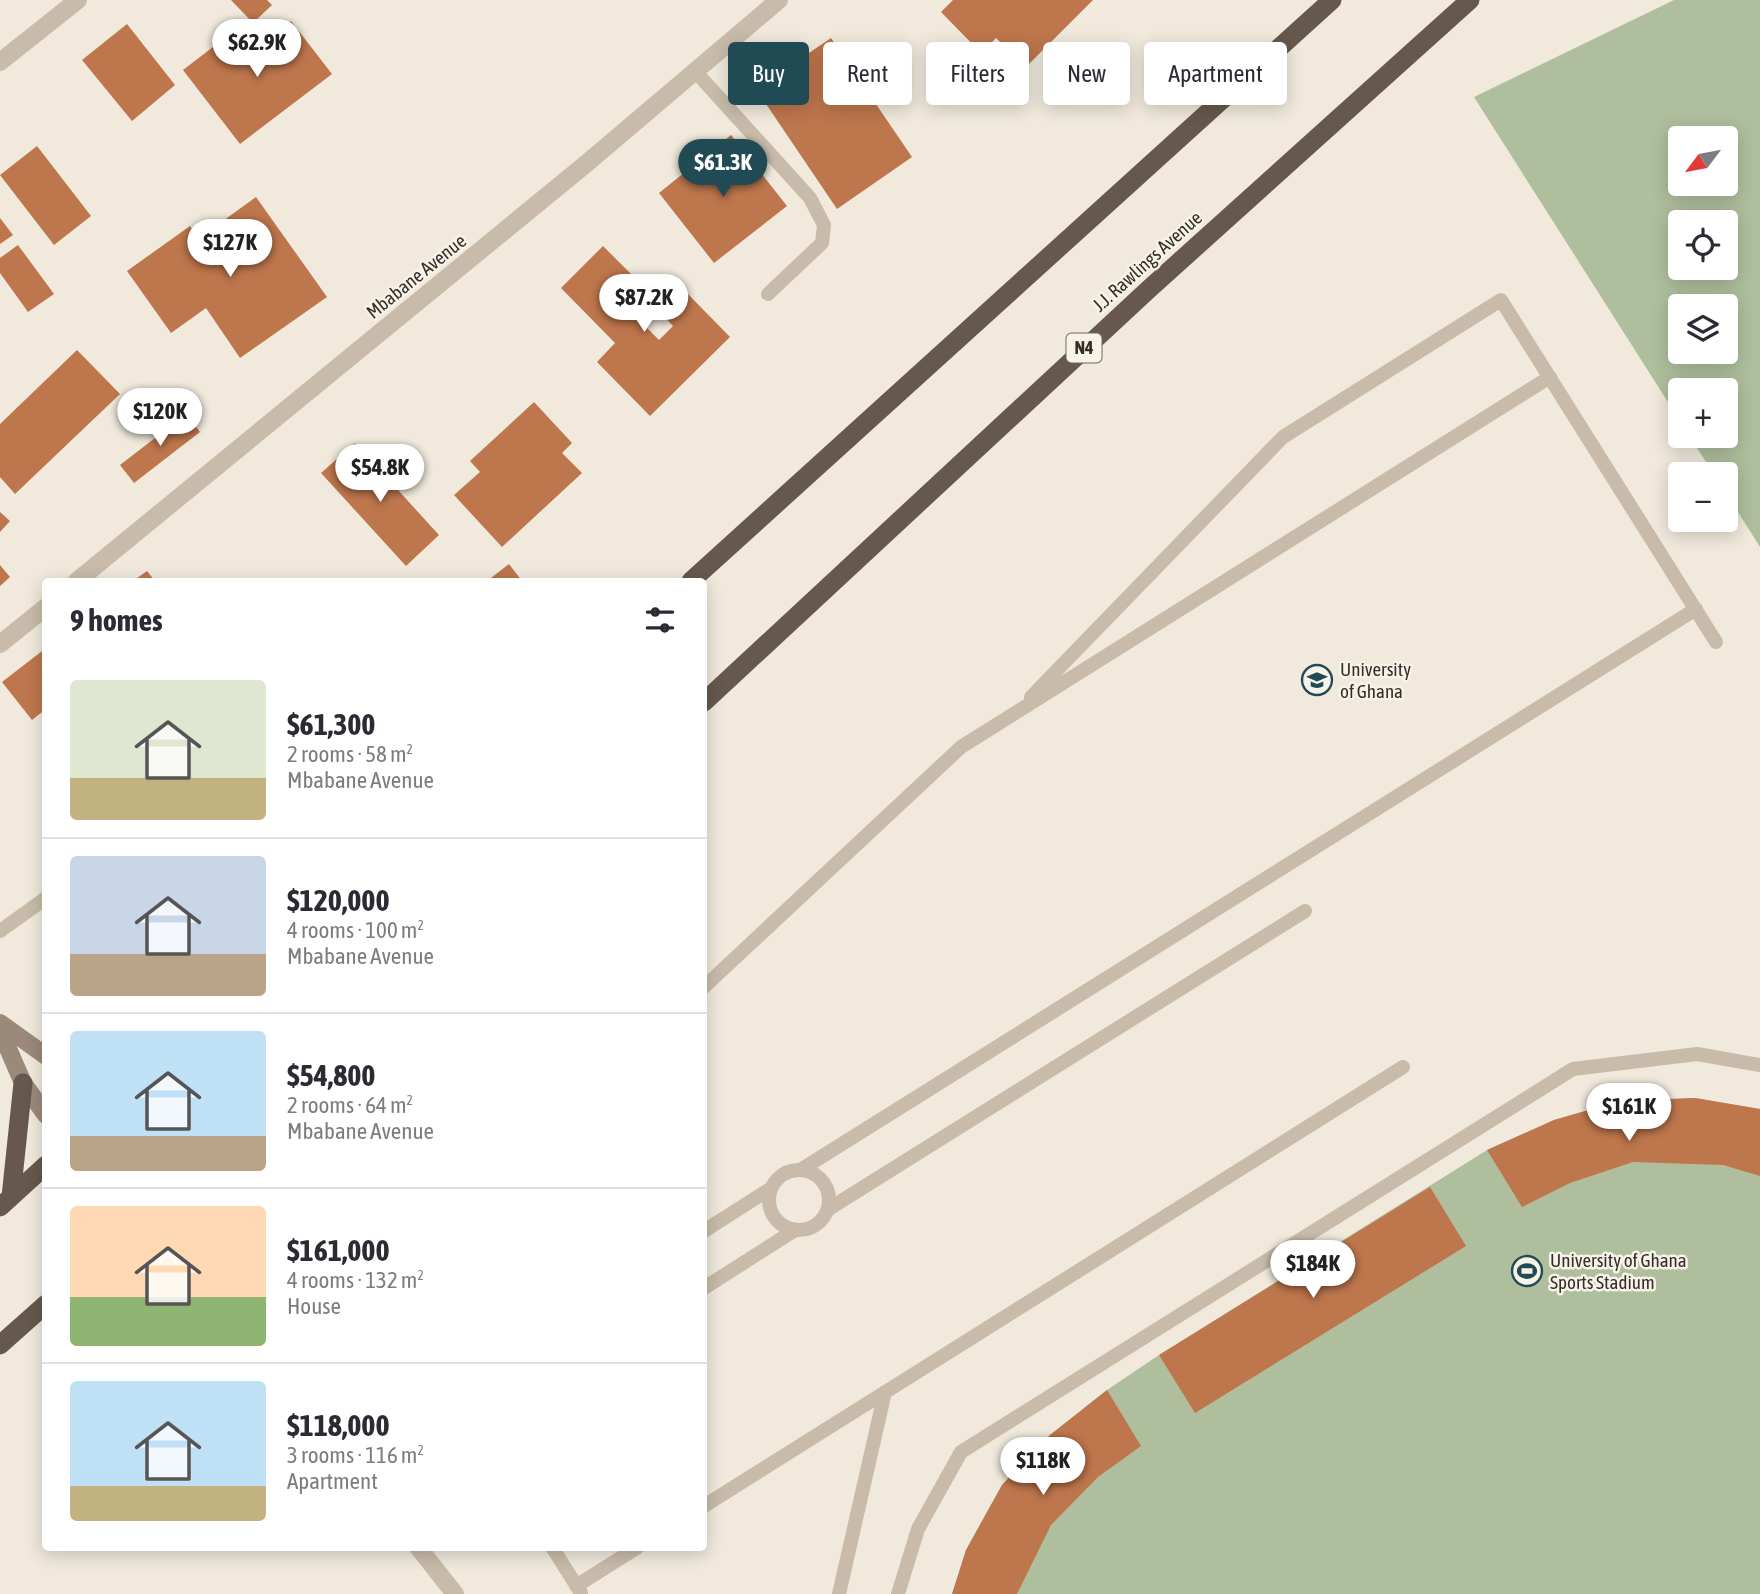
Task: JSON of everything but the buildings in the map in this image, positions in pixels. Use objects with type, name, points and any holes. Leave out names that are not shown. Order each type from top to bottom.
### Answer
[{"type":"highway","points":[[694,578],[1332,0]]},
{"type":"highway","name":"J.J. Rawlings Avenue","points":[[707,699],[1139,298],[1470,0]]},
{"type":"highway","points":[[5,1202],[23,1083]]},
{"type":"highway","points":[[5,1202],[42,1169]]},
{"type":"highway","points":[[0,1345],[42,1308]]},
{"type":"main road","points":[[0,1023],[42,1053]]},
{"type":"main road","points":[[0,1030],[23,1083],[42,1109]]},
{"type":"street","points":[[0,62],[78,0]]},
{"type":"street","name":"Mbabane Avenue","points":[[81,578],[587,163],[779,0]]},
{"type":"street","points":[[0,644],[42,610]]},
{"type":"street","points":[[421,1551],[455,1594]]},
{"type":"lane","points":[[695,71],[810,198],[824,225],[822,243],[768,294]]},
{"type":"lane","points":[[1015,713],[1283,437],[1501,300],[1716,642]]},
{"type":"lane","points":[[707,983],[961,747],[1550,377]]},
{"type":"lane","points":[[707,1229],[770,1189],[782,1173],[802,1169],[1696,609]]},
{"type":"lane","points":[[0,931],[42,901]]},
{"type":"lane","points":[[707,1286],[795,1230],[815,1226],[827,1210],[1305,911]]},
{"type":"lane","points":[[898,1594],[918,1529],[961,1452],[1573,1069],[1698,1054],[1760,1065]]},
{"type":"lane","points":[[707,1504],[1403,1067]]},
{"type":"lane","points":[[802,1169],[821,1179],[829,1199],[827,1210]]},
{"type":"lane","points":[[770,1189],[770,1211],[785,1227],[795,1230]]},
{"type":"lane","points":[[839,1594],[885,1392]]},
{"type":"lane","points":[[555,1551],[579,1590],[633,1551]]},
{"type":"green space","points":[[1674,0],[1760,0],[1760,547],[1738,512],[1738,462],[1706,462],[1697,448],[1738,448],[1738,378],[1668,378],[1668,402],[1474,97]]},
{"type":"green space","name":"University of Ghana Sports Stadium","points":[[1695,1098],[1760,1109],[1760,1594],[952,1594],[966,1550],[1002,1485],[1050,1435],[1107,1390],[1159,1355],[1487,1150],[1554,1120],[1620,1101]]},
{"type":"place","name":"University of Ghana","points":[[1317,680]]},
{"type":"place","name":"University of Ghana Sports Stadium","points":[[1527,1271]]}]
